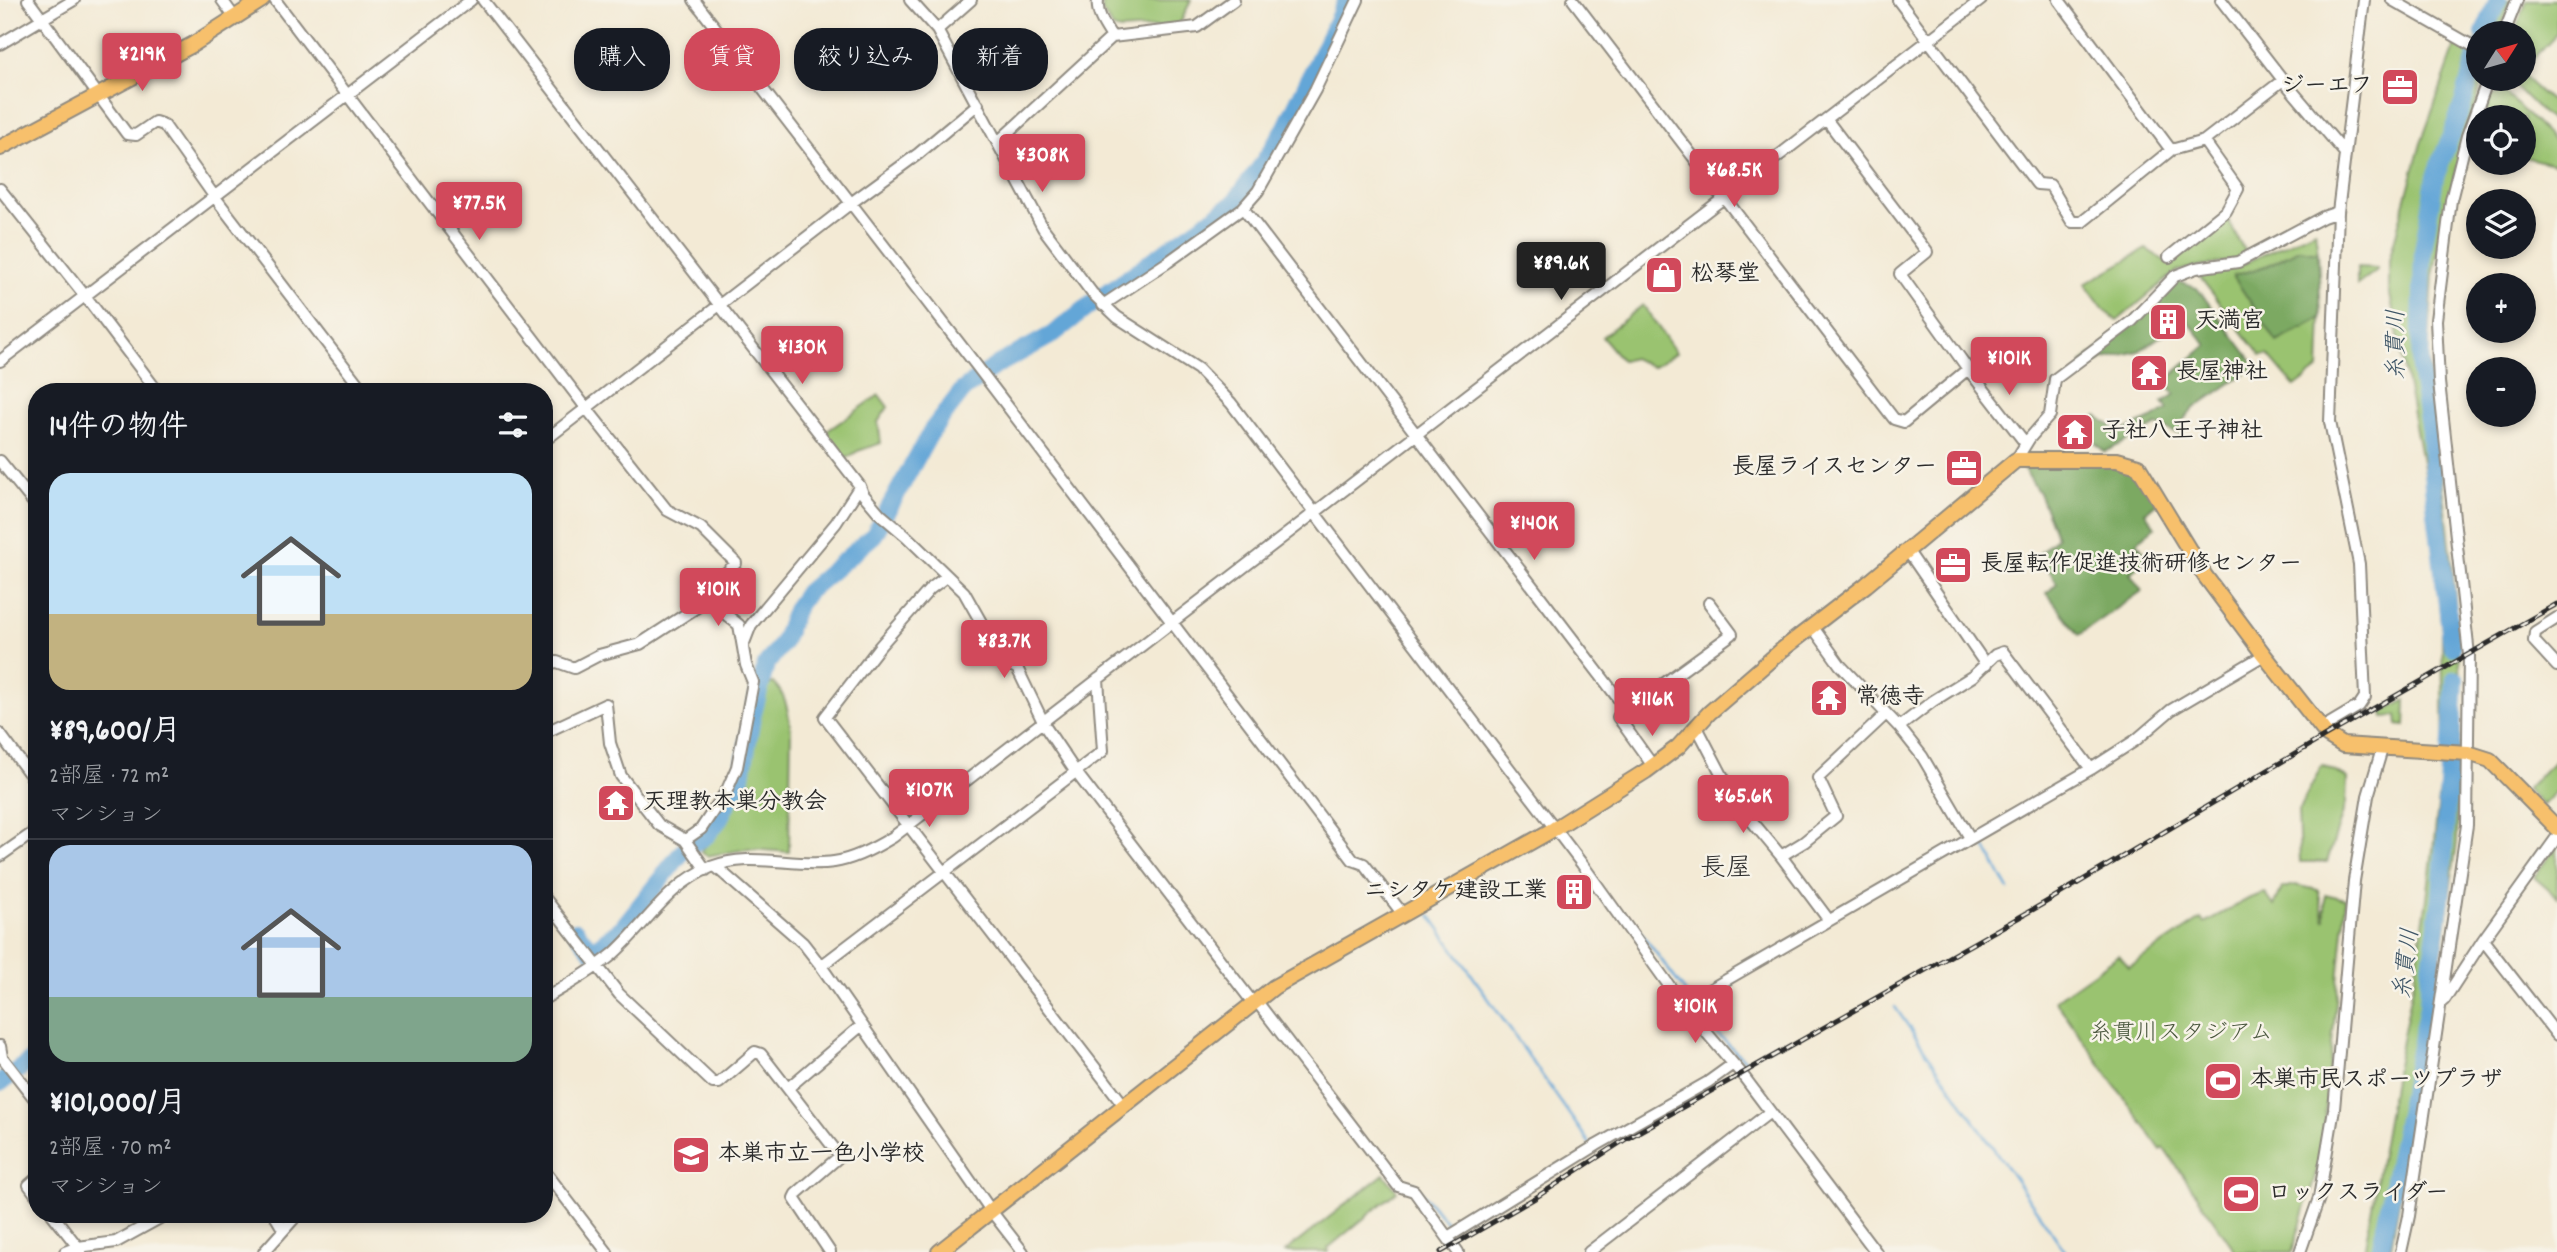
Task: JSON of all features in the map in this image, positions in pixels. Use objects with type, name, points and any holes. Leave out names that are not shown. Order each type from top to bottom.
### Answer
[{"type":"main road","points":[[0,148],[192,45],[262,0]]},
{"type":"main road","points":[[939,1252],[1274,987],[1554,829],[1653,766],[1678,747],[1709,713],[1812,626],[2016,460],[2117,460],[2138,466],[2206,576],[2264,656],[2328,735],[2343,745],[2464,753],[2490,760],[2557,828]]},
{"type":"street","points":[[28,0],[127,134],[136,135],[155,122],[164,125],[214,196],[357,383]]},
{"type":"street","points":[[0,44],[74,0]]},
{"type":"street","points":[[222,0],[235,18]]},
{"type":"street","points":[[275,0],[667,510],[701,527],[736,562],[709,590],[708,600]]},
{"type":"street","points":[[0,361],[471,0]]},
{"type":"street","points":[[484,0],[860,485],[863,494],[884,518],[964,592],[1004,663],[1017,668],[1044,721],[1075,771],[1398,1186],[1414,1191],[1458,1252]]},
{"type":"street","points":[[694,0],[1353,860],[1364,864],[1402,913]]},
{"type":"street","points":[[910,0],[935,28]]},
{"type":"street","points":[[938,29],[971,0]]},
{"type":"street","points":[[1098,0],[1101,18],[1112,37]]},
{"type":"street","points":[[998,142],[1112,37],[1196,27],[1234,0]]},
{"type":"street","points":[[1103,305],[1243,208],[1258,191],[1315,90],[1359,0]]},
{"type":"street","points":[[1573,0],[1894,419],[1904,422],[1968,369]]},
{"type":"street","points":[[1898,0],[2038,184],[2050,185],[2072,222],[2082,222],[2171,150],[2204,141],[2283,80]]},
{"type":"street","points":[[553,993],[597,965],[625,942],[669,894],[686,880],[710,868],[748,860],[834,862],[874,848],[909,824],[1981,0]]},
{"type":"street","points":[[2059,0],[2171,150]]},
{"type":"street","points":[[2221,0],[2283,80],[2344,152]]},
{"type":"street","points":[[2322,728],[2359,706],[2365,697],[2359,564],[2330,422],[2338,212],[2364,0]]},
{"type":"street","points":[[2392,0],[2466,43]]},
{"type":"street","points":[[2508,21],[2516,0]]},
{"type":"street","points":[[938,32],[1043,228],[1092,293],[1117,317],[1198,369],[1214,383],[1590,874],[1683,1005],[1733,1064],[1876,1252]]},
{"type":"street","points":[[2401,1252],[2409,1216],[2467,825],[2464,753],[2469,655],[2439,382],[2436,320],[2451,200],[2467,136],[2484,91]]},
{"type":"street","points":[[553,434],[918,154],[978,104]]},
{"type":"street","points":[[1826,118],[1927,252],[1900,274],[2026,444]]},
{"type":"street","points":[[2169,257],[2226,211],[2238,189],[2204,141]]},
{"type":"street","points":[[0,190],[151,383]]},
{"type":"street","points":[[1243,208],[1627,710]]},
{"type":"street","points":[[2016,460],[2050,415],[2055,379],[2132,321],[2175,276],[2196,268],[2238,262],[2323,217],[2338,212]]},
{"type":"street","points":[[0,461],[28,496]]},
{"type":"street","points":[[744,646],[751,625],[836,523],[860,485]]},
{"type":"street","points":[[1907,551],[1986,665]]},
{"type":"street","points":[[947,576],[930,589],[880,646],[825,717],[1123,1104]]},
{"type":"street","points":[[685,840],[701,829],[727,790],[737,767],[753,682],[746,665],[739,625],[708,600]]},
{"type":"street","points":[[553,662],[575,668],[599,655],[640,644],[708,600]]},
{"type":"street","points":[[1653,766],[1618,716],[1732,634],[1709,603]]},
{"type":"street","points":[[2557,618],[2533,636],[2534,641],[2557,666]]},
{"type":"street","points":[[1812,626],[1840,665],[1899,727],[1922,756],[1970,838]]},
{"type":"street","points":[[1899,727],[1933,701],[1973,676],[1995,655],[2003,652],[2091,769]]},
{"type":"street","points":[[1683,1005],[2091,769],[2136,740],[2171,710],[2264,656]]},
{"type":"street","points":[[821,966],[1102,751],[1098,679]]},
{"type":"street","points":[[553,729],[606,705],[610,743],[621,776],[659,825],[685,840],[710,868],[803,943],[1023,1252]]},
{"type":"street","points":[[1781,856],[1804,842],[1836,816],[1818,778],[1886,714]]},
{"type":"street","points":[[1697,726],[1736,802],[1828,919]]},
{"type":"street","points":[[0,734],[28,772]]},
{"type":"street","points":[[2300,1252],[2319,1198],[2334,1109],[2354,881],[2368,796],[2382,749]]},
{"type":"street","points":[[0,856],[28,836]]},
{"type":"street","points":[[2442,1002],[2557,837]]},
{"type":"street","points":[[553,909],[619,994],[713,1083],[719,1083],[755,1052],[761,1054],[840,1156],[794,1198],[830,1252]]},
{"type":"street","points":[[2483,940],[2557,1035]]},
{"type":"street","points":[[788,1088],[862,1025]]},
{"type":"street","points":[[0,1046],[2,1058],[28,1091]]},
{"type":"street","points":[[1448,1237],[1489,1210],[1708,1082],[1733,1064]]},
{"type":"street","points":[[1589,1252],[1770,1112]]},
{"type":"street","points":[[553,1182],[607,1252]]},
{"type":"street","points":[[59,1223],[80,1250]]},
{"type":"street","points":[[65,1252],[116,1242],[151,1223]]},
{"type":"street","points":[[279,1223],[283,1229]]},
{"type":"street","points":[[264,1252],[289,1223]]},
{"type":"green space","points":[[1103,0],[1191,0],[1179,26],[1120,30],[1113,28],[1102,11]]},
{"type":"green space","points":[[2492,0],[2510,0],[2503,21],[2484,21]]},
{"type":"green space","points":[[2527,0],[2557,0],[2557,33],[2536,55],[2536,21],[2519,21]]},
{"type":"green space","points":[[2457,42],[2466,48],[2466,91],[2480,91],[2476,105],[2466,105],[2466,138],[2447,204],[2433,276],[2428,356],[2452,561],[2461,679],[2457,842],[2433,1014],[2390,1252],[2364,1252],[2415,976],[2444,757],[2442,630],[2426,483],[2389,289],[2389,260],[2421,143]]},
{"type":"green space","points":[[2536,88],[2557,107],[2557,127],[2536,105],[2520,91],[2536,91]]},
{"type":"green space","points":[[2504,92],[2517,105],[2488,105],[2492,95]]},
{"type":"green space","points":[[2536,123],[2557,144],[2557,165],[2536,160]]},
{"type":"green space","points":[[2226,216],[2246,254],[2236,260],[2177,271],[2117,321],[2104,310],[2085,284],[2146,249],[2167,262]]},
{"type":"green space","points":[[2315,230],[2318,252],[2299,249],[2269,265],[2234,276],[2277,341],[2321,318],[2319,369],[2295,387],[2268,355],[2261,356],[2199,276],[2237,267]]},
{"type":"green space","points":[[2299,249],[2318,252],[2321,318],[2277,342],[2233,276],[2269,265]]},
{"type":"green space","points":[[2357,267],[2377,268],[2377,270],[2357,285]]},
{"type":"green space","points":[[2175,281],[2197,288],[2256,366],[2193,409],[2183,422],[2183,436],[2157,425],[2105,452],[2081,430],[2097,416],[2120,432],[2152,419],[2168,409],[2163,402],[2175,394],[2165,381],[2207,345],[2186,319],[2139,351],[2104,359],[2088,369],[2082,363]]},
{"type":"green space","points":[[1643,305],[1676,353],[1652,367],[1633,358],[1622,361],[1602,337]]},
{"type":"green space","points":[[879,395],[888,407],[878,422],[881,443],[858,451],[844,460],[823,434]]},
{"type":"green space","points":[[2095,462],[2135,471],[2159,502],[2145,512],[2155,527],[2137,542],[2148,558],[2130,573],[2142,591],[2079,635],[2047,593],[2057,583],[2039,554],[2057,537],[2039,493],[2024,469],[2048,463]]},
{"type":"green space","points":[[773,683],[784,698],[791,731],[789,852],[748,849],[707,856],[701,852],[721,823],[748,770],[756,710],[766,686]]},
{"type":"green space","points":[[2406,700],[2405,726],[2398,725],[2397,716],[2384,717],[2383,712]]},
{"type":"green space","points":[[2557,758],[2557,790],[2543,805],[2526,789]]},
{"type":"green space","points":[[2322,765],[2347,778],[2346,803],[2327,862],[2300,862],[2298,811]]},
{"type":"green space","points":[[2557,845],[2557,897],[2534,877]]},
{"type":"green space","name":"本巣市民スポーツプラザ","points":[[2296,885],[2318,890],[2325,921],[2325,894],[2346,899],[2321,1157],[2292,1252],[2236,1252],[2164,1148],[2161,1150],[2055,1000],[2119,955],[2129,967],[2201,919],[2204,923],[2250,898],[2265,893],[2274,906],[2282,888]]},
{"type":"green space","points":[[1384,1174],[1397,1191],[1328,1248],[1329,1252],[1285,1252]]},
{"type":"waterway","points":[[576,931],[592,951],[622,928],[683,851],[707,835],[718,821],[742,776],[752,717],[766,665],[783,642],[796,608],[807,592],[874,535],[932,430],[963,390],[997,365],[1052,335],[1098,299],[1234,203],[1286,127],[1347,0]]},
{"type":"waterway","name":"糸貫川","points":[[2489,21],[2498,0]]},
{"type":"waterway","name":"糸貫川","points":[[2452,647],[2433,486],[2430,432],[2420,370],[2423,251],[2435,177],[2466,91]]},
{"type":"waterway","name":"糸貫川","points":[[2380,1252],[2428,1006],[2441,897],[2455,679]]},
{"type":"waterway","points":[[1984,845],[2009,890]]},
{"type":"waterway","points":[[1430,915],[1590,1144]]},
{"type":"waterway","points":[[1639,930],[1689,997]]},
{"type":"waterway","points":[[1693,1003],[1718,1035],[1745,1060]]},
{"type":"waterway","points":[[1895,1007],[2065,1251]]},
{"type":"waterway","points":[[0,1083],[28,1063]]},
{"type":"waterway","points":[[1413,1182],[1451,1228]]},
{"type":"railway","points":[[1441,1252],[1535,1198],[1626,1139],[2041,905],[2327,735],[2557,604]]},
{"type":"place","name":"ジーエフ","points":[[2400,87]]},
{"type":"place","name":"松琴堂","points":[[1664,275]]},
{"type":"place","name":"天満宮","points":[[2168,322]]},
{"type":"place","name":"長屋神社","points":[[2149,373]]},
{"type":"place","name":"子社八王子神社","points":[[2075,432]]},
{"type":"place","name":"長屋ライスセンター","points":[[1964,468]]},
{"type":"place","name":"長屋転作促進技術研修センター","points":[[1953,565]]},
{"type":"place","name":"常徳寺","points":[[1829,698]]},
{"type":"place","name":"天理教本巣分教会","points":[[616,803]]},
{"type":"place","name":"ニシタケ建設工業","points":[[1574,892]]},
{"type":"place","name":"本巣市民スポーツプラザ","points":[[2223,1081]]},
{"type":"place","name":"本巣市立一色小学校","points":[[691,1155]]},
{"type":"place","name":"ロックスライダー","points":[[2241,1194]]},
{"type":"district","name":"長屋","points":[[1726,869]]},
{"type":"park label","name":"糸貫川スタジアム","points":[[2181,1034]]}]
